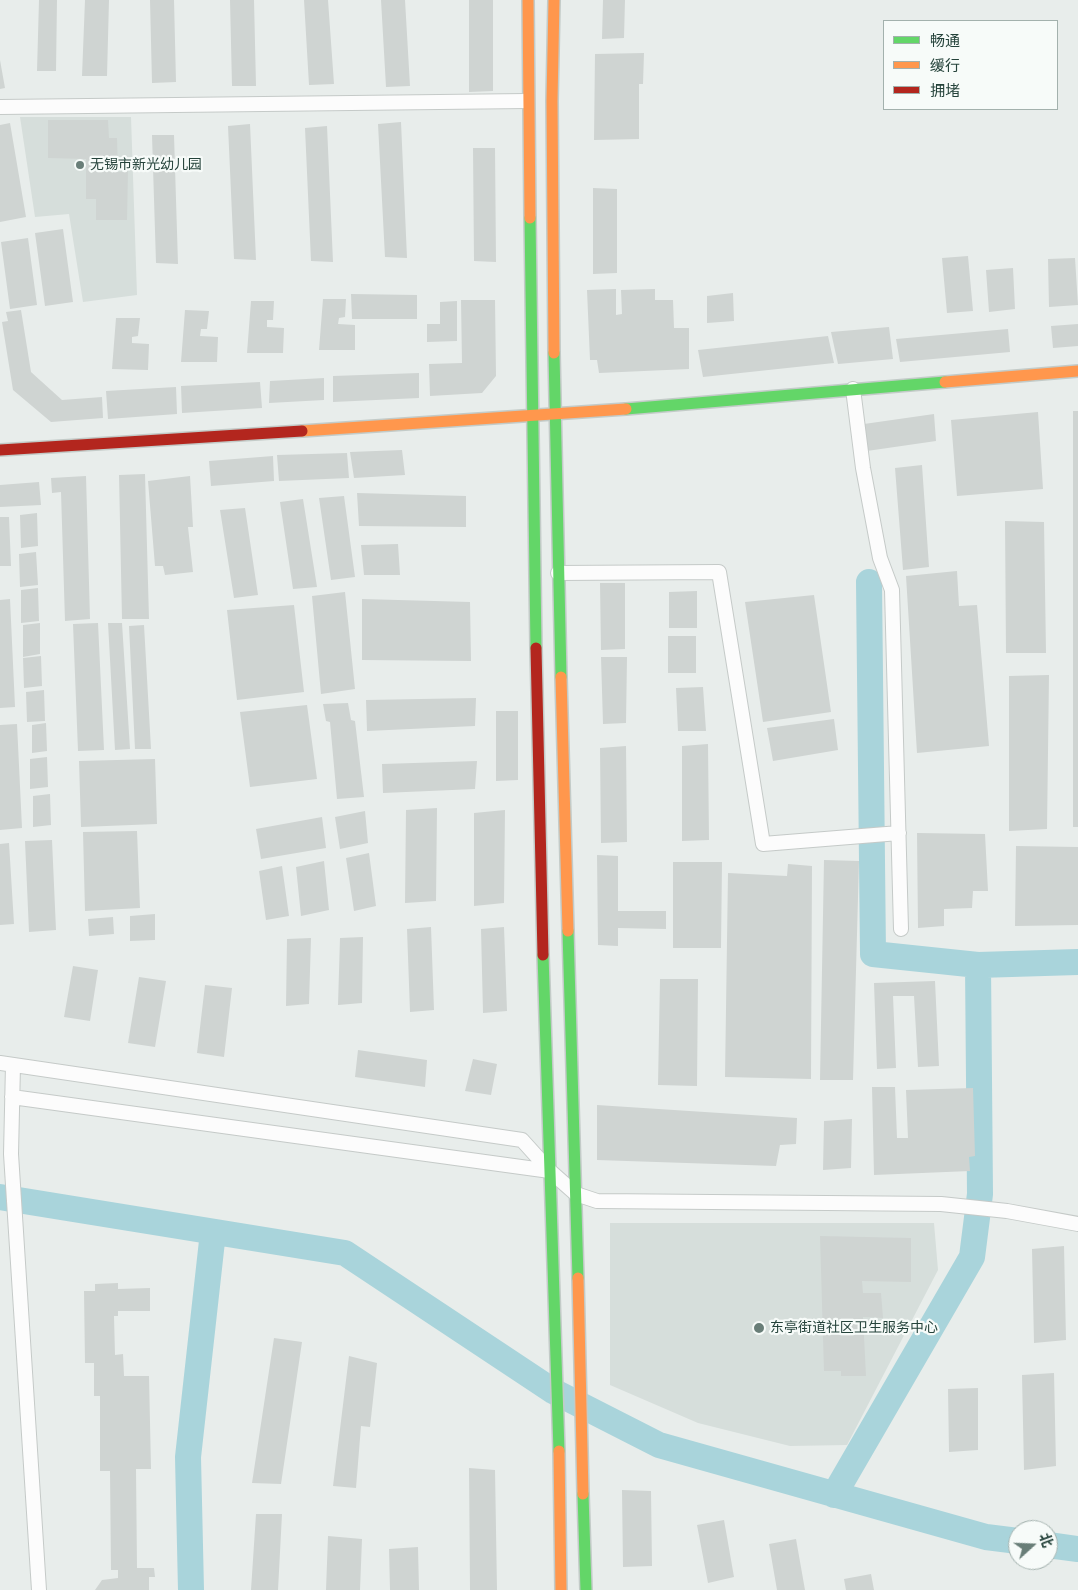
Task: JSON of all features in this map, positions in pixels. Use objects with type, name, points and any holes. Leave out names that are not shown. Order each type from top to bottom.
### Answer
[{"type":"main road","points":[[528,0],[527,102],[531,415],[546,1114],[557,1347],[561,1590]]},
{"type":"main road","points":[[554,0],[552,101],[554,415],[586,1590]]},
{"type":"main road","points":[[0,450],[554,415],[1078,371]]},
{"type":"street","points":[[0,106],[527,102]]},
{"type":"street","points":[[853,389],[863,468],[876,540],[880,558],[892,590],[901,929]]},
{"type":"street","points":[[558,573],[719,572],[763,844],[899,833]]},
{"type":"street","points":[[39,1590],[11,1154],[12,1097],[6,1064],[522,1140],[550,1171],[576,1194],[597,1201],[941,1204],[1007,1211],[1078,1224]]},
{"type":"street","points":[[12,1097],[550,1171]]},
{"type":"shaded area","name":"无锡市新光幼儿园","points":[[20,117],[131,117],[137,295],[83,302],[69,214],[35,217]]},
{"type":"shaded area","name":"东亭街道社区卫生服务中心","points":[[610,1223],[934,1223],[938,1270],[847,1445],[790,1446],[698,1423],[610,1385]]},
{"type":"building","points":[[39,0],[57,0],[56,71],[37,71]]},
{"type":"building","points":[[85,0],[109,0],[107,76],[82,76]]},
{"type":"building","points":[[150,0],[174,0],[176,82],[152,83]]},
{"type":"building","points":[[230,0],[254,0],[256,86],[232,86]]},
{"type":"building","points":[[304,0],[328,0],[334,84],[309,85]]},
{"type":"building","points":[[381,0],[405,0],[410,86],[386,87]]},
{"type":"building","points":[[469,0],[493,0],[493,91],[469,92]]},
{"type":"building","points":[[603,0],[625,0],[624,38],[602,39]]},
{"type":"building","points":[[644,53],[643,84],[639,84],[639,139],[594,140],[595,54]]},
{"type":"building","points":[[0,60],[5,88],[0,89]]},
{"type":"building","points":[[48,120],[108,120],[109,138],[117,138],[118,172],[128,171],[127,220],[96,220],[96,199],[86,199],[86,159],[48,158]]},
{"type":"building","points":[[401,122],[407,258],[385,257],[378,124]]},
{"type":"building","points":[[10,123],[26,217],[0,222],[0,125]]},
{"type":"building","points":[[250,124],[256,260],[234,259],[228,126]]},
{"type":"building","points":[[327,126],[333,262],[311,261],[305,128]]},
{"type":"building","points":[[152,135],[174,135],[178,264],[156,263]]},
{"type":"building","points":[[473,148],[495,148],[496,262],[474,261]]},
{"type":"building","points":[[593,188],[617,189],[617,273],[593,274]]},
{"type":"building","points":[[63,229],[73,302],[45,306],[35,233]]},
{"type":"building","points":[[28,238],[37,305],[10,309],[1,242]]},
{"type":"building","points":[[968,256],[973,311],[947,313],[942,258]]},
{"type":"building","points":[[1075,258],[1078,305],[1049,307],[1048,259]]},
{"type":"building","points":[[1013,268],[1015,309],[989,312],[986,270]]},
{"type":"building","points":[[616,289],[616,315],[622,314],[621,290],[655,289],[655,300],[673,300],[674,328],[689,328],[689,369],[599,373],[597,360],[590,360],[587,290]]},
{"type":"building","points":[[733,293],[734,321],[707,323],[707,296]]},
{"type":"building","points":[[351,294],[417,295],[417,319],[352,319]]},
{"type":"building","points":[[323,299],[346,299],[345,317],[339,318],[338,324],[355,325],[355,350],[319,350]]},
{"type":"building","points":[[461,300],[495,300],[496,376],[482,393],[430,396],[429,364],[462,363]]},
{"type":"building","points":[[251,301],[274,301],[273,320],[267,320],[267,327],[284,328],[283,353],[247,353]]},
{"type":"building","points":[[457,301],[457,341],[427,342],[427,324],[440,324],[440,302]]},
{"type":"building","points":[[21,310],[31,372],[62,400],[102,397],[103,418],[51,422],[13,390],[2,322],[8,321],[6,312]]},
{"type":"building","points":[[185,310],[209,311],[207,329],[201,329],[200,336],[218,337],[217,362],[181,362]]},
{"type":"building","points":[[116,318],[140,318],[138,336],[132,337],[132,343],[149,344],[148,370],[112,369]]},
{"type":"building","points":[[1078,324],[1078,346],[1053,348],[1051,326]]},
{"type":"building","points":[[889,327],[893,359],[838,364],[831,332]]},
{"type":"building","points":[[1008,329],[1010,352],[900,362],[896,339]]},
{"type":"building","points":[[828,336],[834,363],[703,377],[698,350]]},
{"type":"building","points":[[419,373],[419,398],[333,402],[333,376]]},
{"type":"building","points":[[324,378],[324,400],[269,403],[270,381]]},
{"type":"building","points":[[260,382],[262,408],[182,413],[181,386]]},
{"type":"building","points":[[176,387],[177,414],[108,419],[106,391]]},
{"type":"building","points":[[1073,411],[1078,411],[1078,827],[1073,827]]},
{"type":"building","points":[[1038,412],[1043,489],[957,496],[951,420]]},
{"type":"building","points":[[934,414],[936,441],[860,452],[857,425]]},
{"type":"building","points":[[402,450],[405,475],[354,478],[350,452]]},
{"type":"building","points":[[347,453],[349,478],[279,481],[277,455]]},
{"type":"building","points":[[273,456],[274,481],[211,486],[209,461]]},
{"type":"building","points":[[922,465],[929,567],[903,570],[895,468]]},
{"type":"building","points":[[145,474],[149,619],[122,619],[119,475]]},
{"type":"building","points":[[86,476],[90,619],[65,621],[61,492],[52,493],[51,478]]},
{"type":"building","points":[[190,476],[193,527],[188,527],[193,572],[165,575],[163,566],[155,566],[148,481]]},
{"type":"building","points":[[39,482],[41,505],[0,507],[0,485]]},
{"type":"building","points":[[357,493],[466,496],[466,527],[359,526]]},
{"type":"building","points":[[344,496],[355,577],[331,580],[319,498]]},
{"type":"building","points":[[303,499],[317,587],[293,589],[280,502]]},
{"type":"building","points":[[245,508],[258,595],[234,598],[220,510]]},
{"type":"building","points":[[37,513],[38,546],[21,548],[20,515]]},
{"type":"building","points":[[0,517],[9,517],[11,566],[0,566]]},
{"type":"building","points":[[1005,521],[1044,522],[1046,653],[1006,653]]},
{"type":"building","points":[[398,544],[400,575],[364,575],[361,545]]},
{"type":"building","points":[[36,552],[38,585],[20,587],[19,554]]},
{"type":"building","points":[[957,571],[959,606],[977,605],[989,746],[917,753],[906,576]]},
{"type":"building","points":[[600,583],[625,583],[625,649],[601,650]]},
{"type":"building","points":[[38,588],[39,621],[21,623],[21,590]]},
{"type":"building","points":[[697,591],[697,628],[669,628],[669,592]]},
{"type":"building","points":[[345,592],[355,689],[321,694],[312,596]]},
{"type":"building","points":[[814,595],[831,712],[763,722],[745,602]]},
{"type":"building","points":[[10,599],[15,707],[0,708],[0,600]]},
{"type":"building","points":[[362,599],[470,602],[471,661],[362,660]]},
{"type":"building","points":[[294,605],[304,692],[237,700],[227,610]]},
{"type":"building","points":[[40,623],[40,654],[23,657],[23,625]]},
{"type":"building","points":[[98,623],[104,750],[78,751],[73,624]]},
{"type":"building","points":[[108,623],[122,623],[130,749],[115,750]]},
{"type":"building","points":[[144,625],[151,749],[135,749],[129,626]]},
{"type":"building","points":[[668,636],[696,636],[696,673],[668,673]]},
{"type":"building","points":[[41,656],[42,686],[24,688],[23,658]]},
{"type":"building","points":[[601,657],[627,657],[626,723],[603,724]]},
{"type":"building","points":[[1049,675],[1047,829],[1009,831],[1009,676]]},
{"type":"building","points":[[703,687],[706,731],[678,731],[676,688]]},
{"type":"building","points":[[44,690],[45,721],[27,722],[26,692]]},
{"type":"building","points":[[476,698],[475,726],[367,731],[366,700]]},
{"type":"building","points":[[348,703],[351,720],[355,721],[364,797],[337,799],[330,722],[326,721],[323,704]]},
{"type":"building","points":[[307,705],[317,779],[250,787],[240,712]]},
{"type":"building","points":[[496,711],[518,711],[518,780],[496,781]]},
{"type":"building","points":[[834,719],[838,750],[773,761],[767,728]]},
{"type":"building","points":[[46,723],[47,751],[32,753],[32,725]]},
{"type":"building","points":[[17,724],[22,828],[0,830],[0,725]]},
{"type":"building","points":[[708,744],[709,840],[682,841],[682,746]]},
{"type":"building","points":[[626,746],[627,842],[601,843],[600,748]]},
{"type":"building","points":[[47,757],[48,787],[30,789],[30,759]]},
{"type":"building","points":[[155,759],[157,824],[81,827],[79,761]]},
{"type":"building","points":[[477,761],[475,789],[383,793],[382,764]]},
{"type":"building","points":[[50,794],[51,825],[33,827],[33,796]]},
{"type":"building","points":[[437,808],[436,901],[405,903],[406,810]]},
{"type":"building","points":[[505,810],[504,903],[474,906],[474,813]]},
{"type":"building","points":[[365,811],[368,843],[340,849],[335,817]]},
{"type":"building","points":[[322,817],[326,848],[261,859],[256,829]]},
{"type":"building","points":[[137,831],[140,908],[85,911],[83,832]]},
{"type":"building","points":[[917,833],[985,834],[988,891],[973,891],[972,908],[944,909],[944,926],[918,928]]},
{"type":"building","points":[[52,840],[56,930],[29,932],[25,841]]},
{"type":"building","points":[[9,843],[14,924],[0,925],[0,844]]},
{"type":"building","points":[[1016,846],[1078,847],[1078,925],[1015,926]]},
{"type":"building","points":[[369,853],[376,906],[354,911],[346,858]]},
{"type":"building","points":[[597,855],[618,856],[618,911],[666,911],[666,929],[618,928],[618,946],[598,945]]},
{"type":"building","points":[[824,860],[859,861],[853,1080],[820,1080]]},
{"type":"building","points":[[324,861],[329,910],[301,916],[296,867]]},
{"type":"building","points":[[673,862],[722,862],[721,948],[673,948]]},
{"type":"building","points":[[788,864],[812,866],[811,1079],[725,1077],[728,873],[787,876]]},
{"type":"building","points":[[282,866],[289,916],[266,920],[259,871]]},
{"type":"building","points":[[155,914],[155,940],[130,941],[130,916]]},
{"type":"building","points":[[113,917],[114,934],[89,936],[88,919]]},
{"type":"building","points":[[431,927],[434,1010],[410,1012],[407,929]]},
{"type":"building","points":[[504,927],[507,1011],[483,1013],[481,929]]},
{"type":"building","points":[[363,937],[362,1003],[338,1005],[340,938]]},
{"type":"building","points":[[311,938],[309,1004],[286,1006],[287,939]]},
{"type":"building","points":[[73,966],[98,970],[90,1021],[64,1017]]},
{"type":"building","points":[[139,977],[166,981],[155,1047],[128,1043]]},
{"type":"building","points":[[660,979],[698,979],[697,1086],[658,1085]]},
{"type":"building","points":[[935,981],[939,1066],[918,1067],[914,996],[893,996],[896,1068],[877,1069],[874,983]]},
{"type":"building","points":[[205,985],[232,988],[224,1057],[197,1053]]},
{"type":"building","points":[[358,1050],[427,1060],[425,1087],[355,1077]]},
{"type":"building","points":[[473,1059],[497,1064],[491,1095],[465,1091]]},
{"type":"building","points":[[872,1087],[895,1087],[897,1138],[908,1138],[906,1090],[973,1088],[975,1156],[969,1157],[970,1171],[874,1175]]},
{"type":"building","points":[[597,1105],[797,1118],[796,1144],[780,1145],[776,1166],[597,1160]]},
{"type":"building","points":[[852,1119],[851,1168],[823,1170],[824,1121]]},
{"type":"building","points":[[820,1236],[911,1238],[911,1282],[862,1281],[863,1293],[881,1293],[883,1318],[863,1317],[866,1376],[841,1376],[841,1371],[824,1371]]},
{"type":"building","points":[[1064,1246],[1066,1340],[1034,1343],[1032,1249]]},
{"type":"building","points":[[118,1283],[118,1289],[150,1288],[150,1311],[118,1311],[118,1316],[114,1316],[115,1355],[123,1354],[124,1376],[149,1376],[151,1469],[136,1469],[137,1568],[154,1568],[155,1577],[149,1577],[149,1590],[95,1590],[102,1580],[118,1578],[118,1570],[111,1570],[110,1471],[100,1471],[100,1396],[94,1396],[94,1363],[85,1363],[84,1291],[95,1291],[95,1284]]},
{"type":"building","points":[[274,1338],[302,1342],[281,1484],[252,1483]]},
{"type":"building","points":[[349,1356],[377,1363],[370,1427],[361,1426],[356,1488],[333,1486]]},
{"type":"building","points":[[1054,1373],[1056,1466],[1024,1470],[1022,1375]]},
{"type":"building","points":[[978,1388],[978,1450],[949,1452],[948,1389]]},
{"type":"building","points":[[469,1468],[495,1470],[497,1590],[470,1590]]},
{"type":"building","points":[[622,1490],[651,1491],[652,1566],[623,1567]]},
{"type":"building","points":[[256,1514],[282,1514],[278,1590],[251,1590]]},
{"type":"building","points":[[724,1520],[734,1577],[708,1583],[697,1525]]},
{"type":"building","points":[[328,1536],[362,1539],[360,1590],[326,1590]]},
{"type":"building","points":[[796,1539],[805,1590],[777,1590],[769,1544]]},
{"type":"building","points":[[418,1547],[419,1590],[390,1590],[389,1549]]},
{"type":"building","points":[[871,1574],[874,1590],[846,1590],[844,1579]]},
{"type":"waterway","points":[[869,582],[873,954],[978,965]]},
{"type":"waterway","points":[[834,1495],[972,1257],[980,1194],[978,965],[1078,962]]},
{"type":"waterway","points":[[0,1197],[345,1253],[553,1391],[659,1445],[986,1537],[1008,1540]]},
{"type":"waterway","points":[[191,1590],[188,1457],[213,1232]]},
{"type":"waterway","points":[[1058,1546],[1078,1549]]},
{"type":"traffic: fast","points":[[530,218],[536,648]]},
{"type":"traffic: fast","points":[[554,353],[561,677]]},
{"type":"traffic: fast","points":[[626,409],[945,382]]},
{"type":"traffic: fast","points":[[568,931],[578,1278]]},
{"type":"traffic: fast","points":[[543,955],[559,1451]]},
{"type":"traffic: fast","points":[[583,1494],[586,1590]]},
{"type":"traffic: slow","points":[[528,0],[530,218]]},
{"type":"traffic: slow","points":[[554,0],[552,101],[554,353]]},
{"type":"traffic: slow","points":[[945,382],[1078,371]]},
{"type":"traffic: slow","points":[[302,431],[626,409]]},
{"type":"traffic: slow","points":[[561,677],[568,931]]},
{"type":"traffic: slow","points":[[578,1278],[583,1494]]},
{"type":"traffic: slow","points":[[559,1451],[561,1590]]},
{"type":"traffic: jam","points":[[0,450],[302,431]]},
{"type":"traffic: jam","points":[[536,648],[543,955]]},
{"type":"place","name":"无锡市新光幼儿园","points":[[80,165]]},
{"type":"place","name":"东亭街道社区卫生服务中心","points":[[759,1328]]}]
